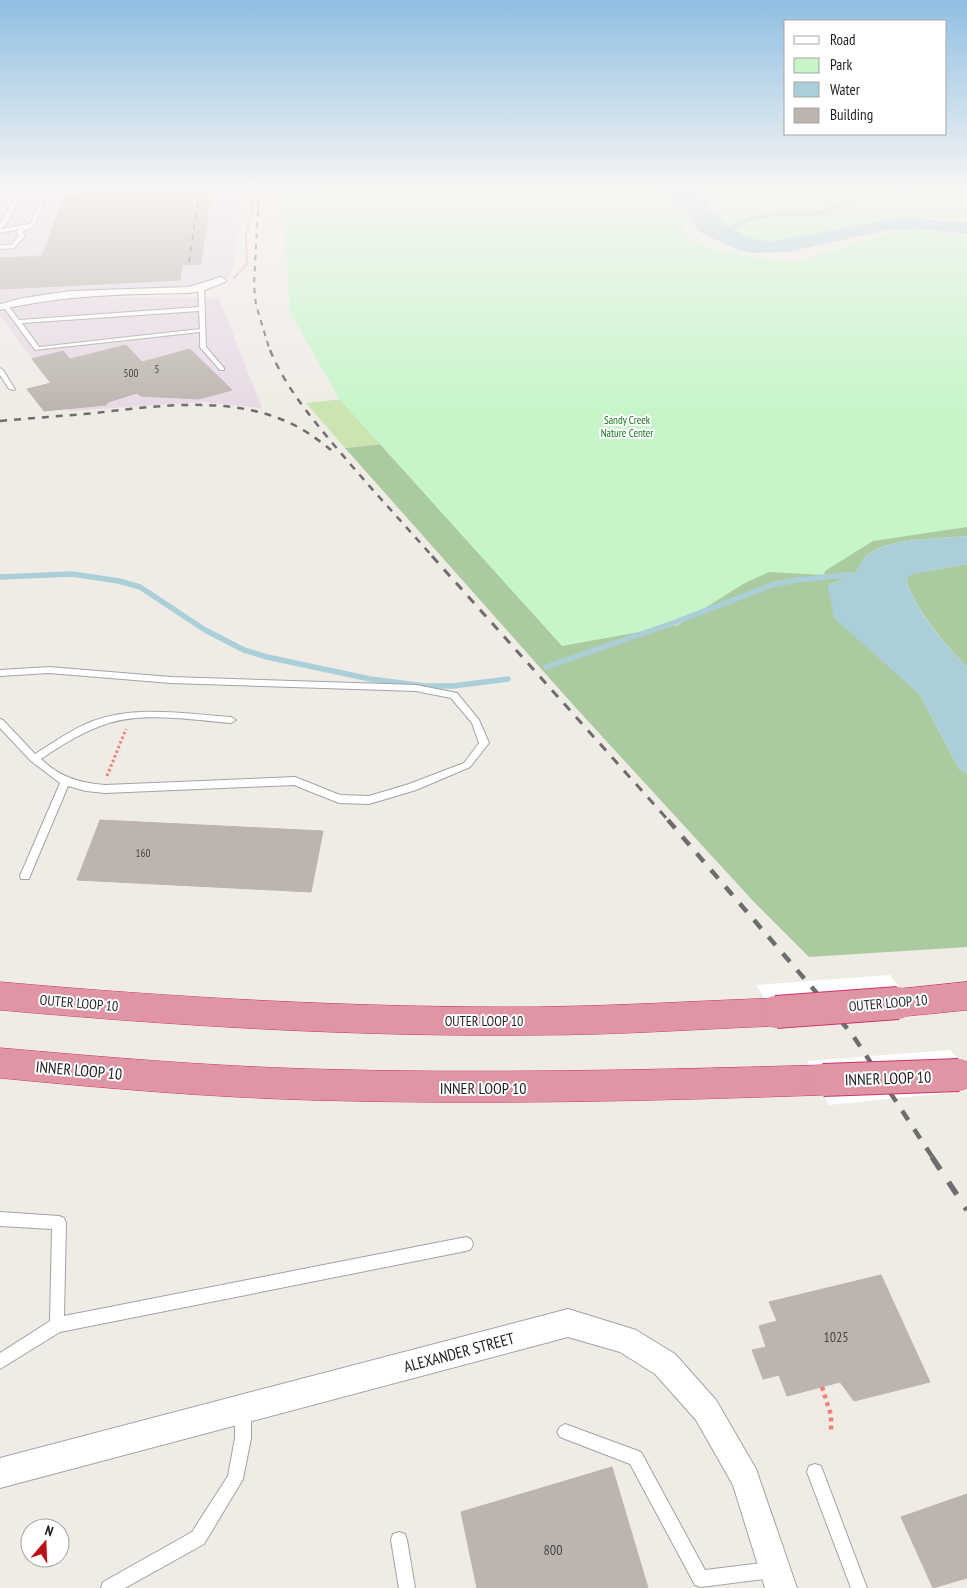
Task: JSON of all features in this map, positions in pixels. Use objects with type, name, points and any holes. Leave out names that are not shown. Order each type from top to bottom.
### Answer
[{"type":"highway","name":"OUTER LOOP 10","points":[[0,996],[178,1011],[430,1020],[540,1021],[776,1012],[967,996]]},
{"type":"highway","name":"INNER LOOP 10","points":[[0,1063],[156,1077],[396,1087],[534,1088],[963,1074]]},
{"type":"street","points":[[2,306],[76,293],[201,288],[221,280]]},
{"type":"street","name":"ALEXANDER STREET","points":[[0,1473],[568,1323],[626,1340],[665,1364],[706,1410],[746,1479],[778,1579]]},
{"type":"lane","points":[[201,288],[203,346],[222,369]]},
{"type":"lane","points":[[2,306],[17,322],[37,349],[203,330]]},
{"type":"lane","points":[[17,322],[201,310]]},
{"type":"lane","points":[[0,370],[12,388]]},
{"type":"lane","points":[[0,674],[49,670],[171,680],[416,688],[454,695],[476,722],[484,743],[467,765],[412,787],[369,800],[339,800],[295,781],[102,788],[83,787],[65,782],[34,758],[0,722]]},
{"type":"lane","points":[[34,758],[75,732],[115,718],[230,720]]},
{"type":"lane","points":[[25,876],[65,782]]},
{"type":"lane","points":[[0,1219],[59,1223],[57,1325]]},
{"type":"lane","points":[[0,1362],[57,1325],[466,1244]]},
{"type":"lane","points":[[109,1588],[198,1538],[235,1479],[243,1438],[242,1409]]},
{"type":"lane","points":[[565,1432],[635,1458],[701,1579],[778,1579]]},
{"type":"lane","points":[[815,1472],[859,1588]]},
{"type":"lane","points":[[399,1540],[407,1588]]},
{"type":"path","points":[[221,280],[233,279],[247,263]]},
{"type":"path","points":[[102,788],[132,717]]},
{"type":"path","points":[[822,1387],[830,1415],[831,1431]]},
{"type":"shaded area","points":[[0,263],[233,263],[231,276],[183,289],[61,290],[0,304]]},
{"type":"shaded area","points":[[95,297],[219,298],[262,408],[203,402],[69,411],[0,315],[0,312],[38,303]]},
{"type":"green space","name":"Sandy Creek Nature Center","points":[[287,263],[967,263],[967,527],[873,541],[825,571],[824,575],[769,572],[743,584],[678,625],[562,646],[340,400],[290,312]]},
{"type":"green space","points":[[475,385],[544,432],[345,448],[306,403]]},
{"type":"green space","points":[[967,387],[967,536],[914,540],[887,545],[866,556],[858,569],[852,574],[828,585],[891,668],[920,695],[959,769],[967,773],[967,947],[809,957],[754,902],[576,708],[345,448]]},
{"type":"green space","points":[[967,564],[967,667],[940,637],[924,615],[906,580],[911,574]]},
{"type":"water","points":[[967,536],[967,564],[912,574],[906,580],[924,615],[940,637],[967,667],[967,773],[959,769],[920,695],[834,618],[828,585],[852,574],[858,569],[866,556],[888,545],[915,540]]},
{"type":"pier","points":[[890,975],[920,1016],[784,1029],[756,985]]},
{"type":"pier","points":[[950,1050],[967,1070],[967,1091],[829,1105],[807,1061]]},
{"type":"building","points":[[0,263],[201,263],[182,265],[180,280],[0,289]]},
{"type":"building","points":[[126,345],[142,362],[190,349],[232,390],[199,399],[141,396],[137,393],[108,402],[106,405],[44,411],[27,389],[51,383],[32,359],[63,351],[70,359]]},
{"type":"building","points":[[100,820],[323,831],[311,892],[77,880]]},
{"type":"building","points":[[881,1275],[930,1382],[854,1401],[840,1382],[787,1396],[779,1375],[763,1379],[752,1350],[766,1347],[759,1326],[777,1321],[769,1302]]},
{"type":"building","points":[[612,1467],[648,1588],[477,1588],[461,1512]]},
{"type":"building","points":[[967,1494],[967,1578],[933,1588],[901,1517]]},
{"type":"waterway","points":[[0,577],[72,574],[119,581],[140,587],[205,630],[244,650],[267,657],[370,679],[425,686],[453,686],[508,679]]},
{"type":"waterway","points":[[546,667],[673,623],[772,585],[797,580],[857,574]]},
{"type":"railway","points":[[255,263],[254,285],[256,305],[270,351]]},
{"type":"railway","points":[[270,350],[290,388],[316,423],[433,557]]},
{"type":"railway","points":[[0,421],[166,406],[214,405],[238,408],[283,420],[308,433],[331,450]]},
{"type":"railway","points":[[432,556],[669,821]]},
{"type":"railway","points":[[668,820],[852,1034],[933,1158]]},
{"type":"railway","points":[[932,1157],[967,1210]]}]
